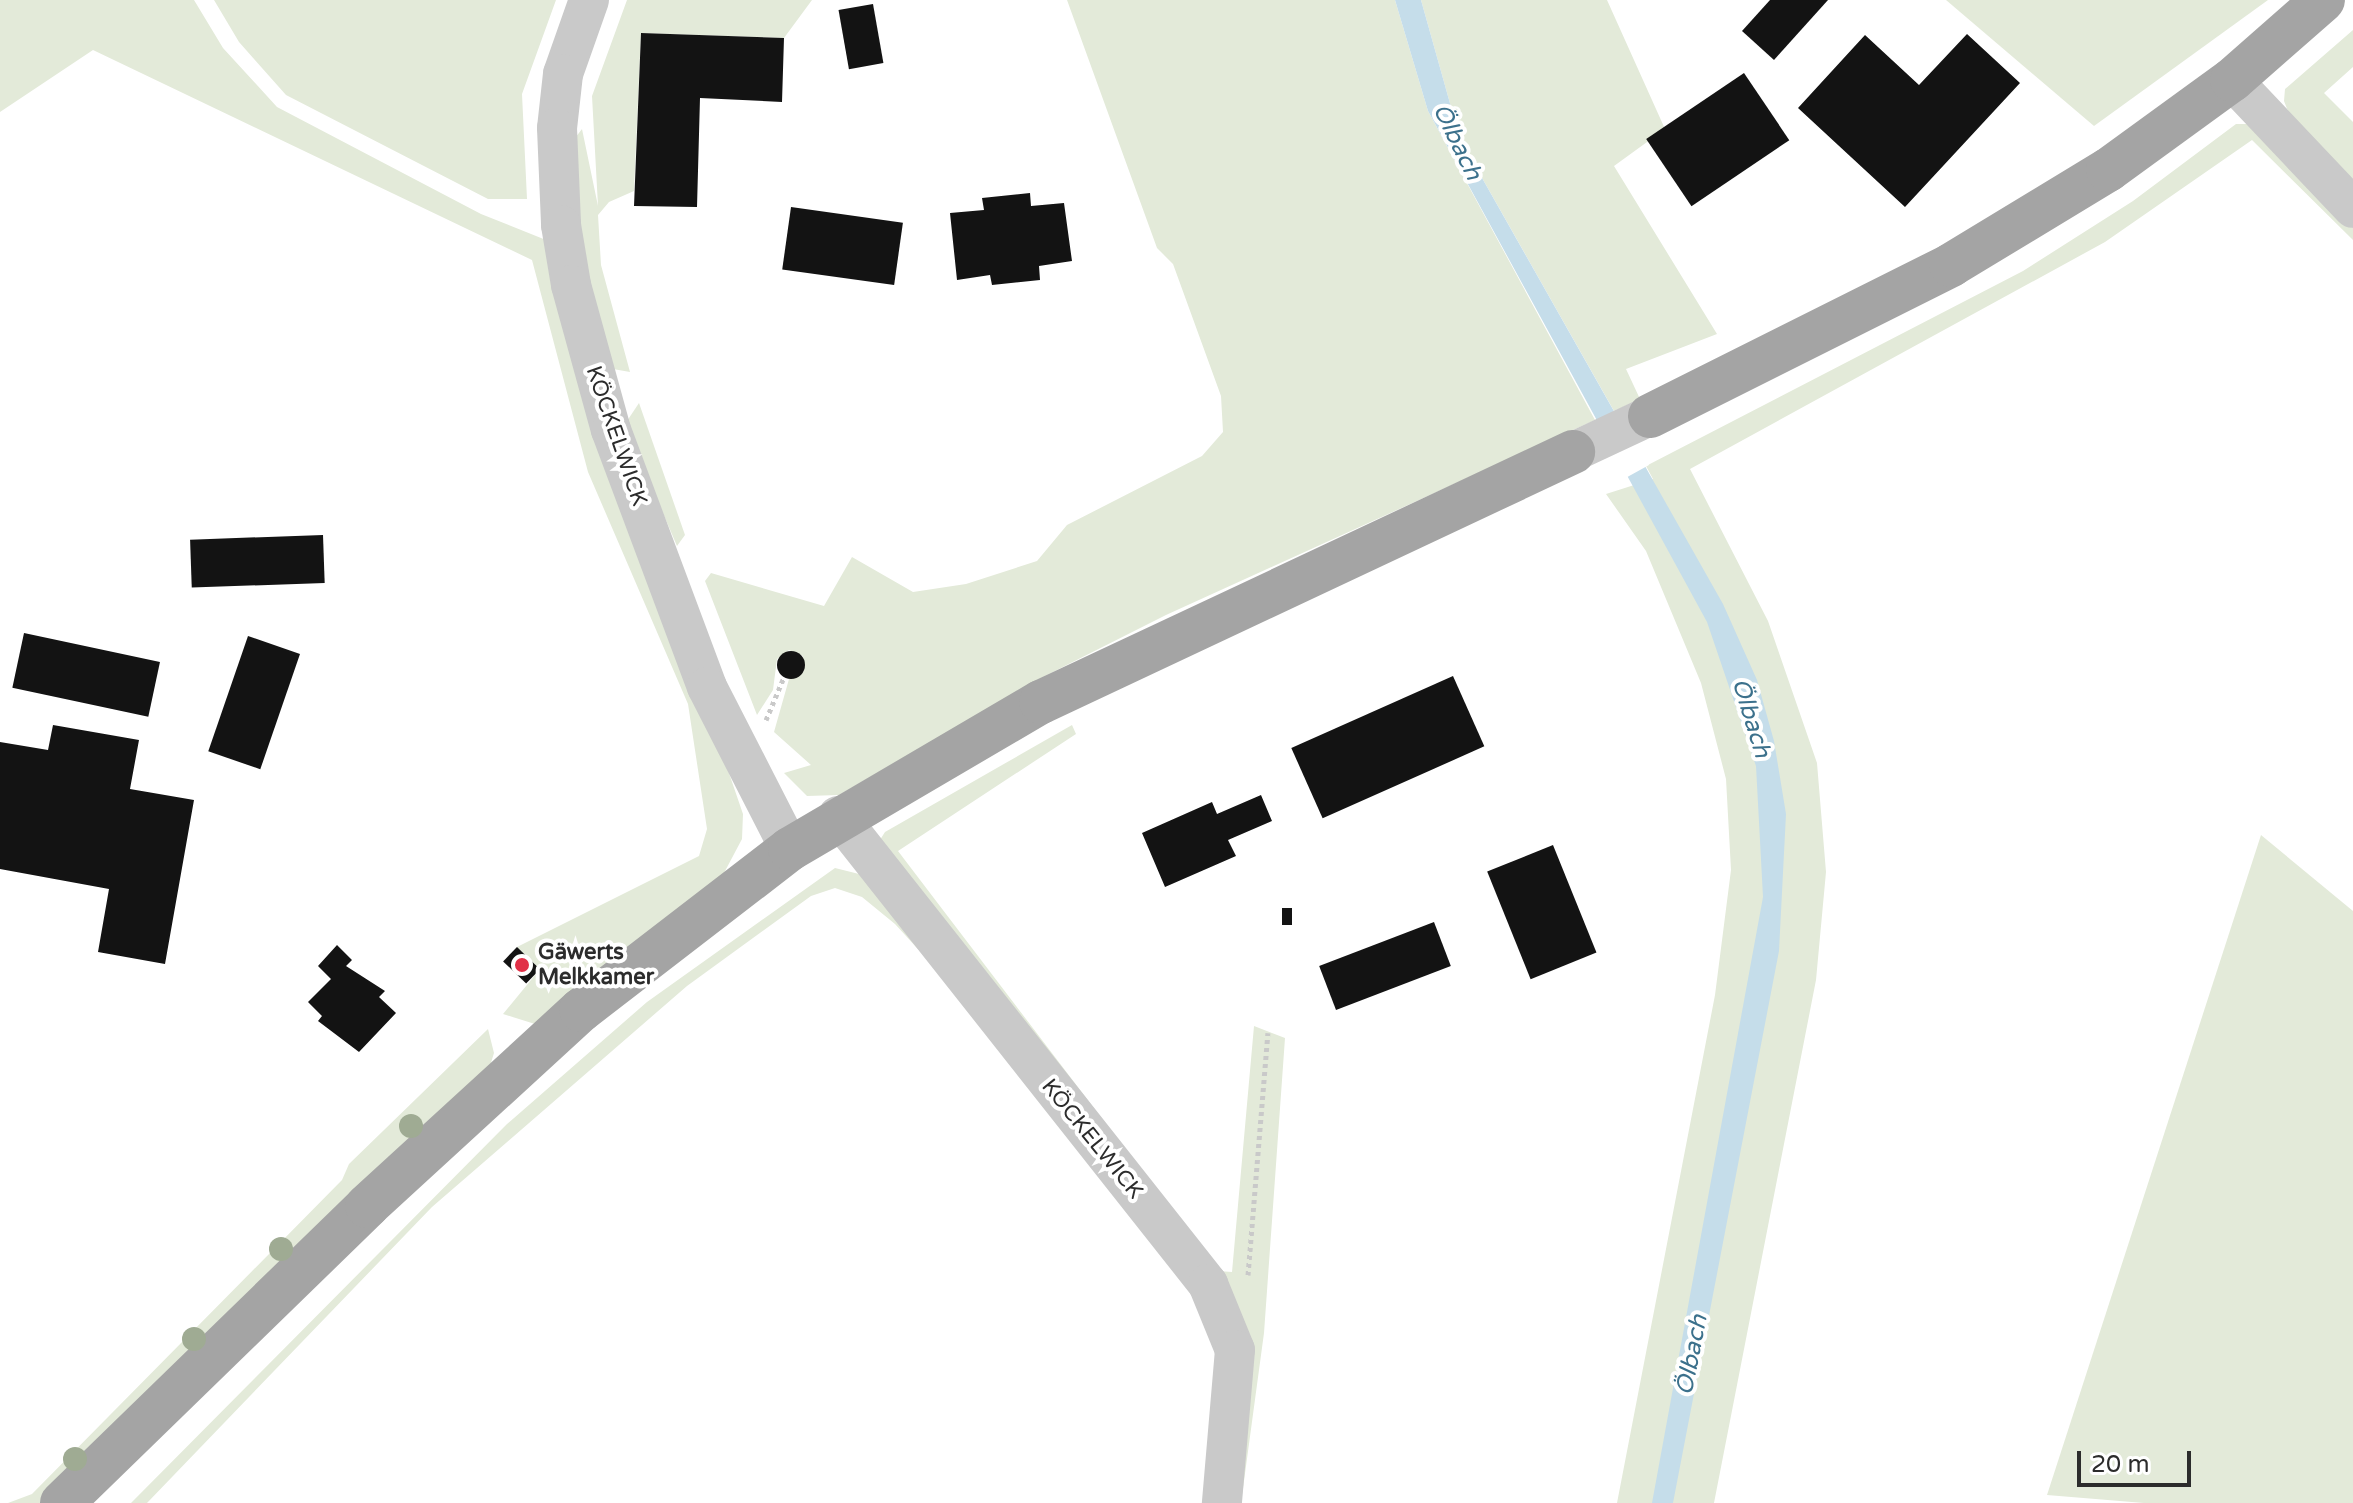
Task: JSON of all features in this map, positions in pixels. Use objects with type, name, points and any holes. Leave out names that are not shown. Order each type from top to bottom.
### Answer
[{"type":"main road","points":[[1650,416],[1951,265],[2108,170],[2232,80],[2323,0]]},
{"type":"main road","points":[[62,1503],[131,1441],[367,1206],[570,1020],[790,849],[838,816],[1041,702],[1573,452]]},
{"type":"main road","points":[[80,1503],[131,1441]]},
{"type":"street","name":"KÖCKELWICK","points":[[589,0],[563,74],[557,128],[561,225],[571,285],[611,430],[707,687],[790,849]]},
{"type":"street","points":[[2232,80],[2353,208]]},
{"type":"street","points":[[1573,452],[1650,416]]},
{"type":"street","name":"KÖCKELWICK","points":[[838,816],[1208,1284],[1228,1321],[1235,1397],[1222,1503]]},
{"type":"path","points":[[1228,1321],[1238,1312],[1247,1284],[1255,1228],[1268,1033]]},
{"type":"green space","points":[[0,0],[194,0],[223,48],[277,107],[481,214],[546,240],[743,814],[742,839],[724,873],[535,1024],[503,1014],[540,969],[517,947],[699,856],[707,829],[688,704],[588,472],[532,260],[93,50],[0,112]]},
{"type":"green space","points":[[214,0],[556,0],[522,94],[527,199],[488,199],[286,95],[239,42]]},
{"type":"green space","points":[[627,0],[812,0],[784,38],[641,33],[634,191],[609,202],[598,215],[601,265],[630,372],[613,369],[583,277],[572,142],[582,129],[598,206],[592,96]]},
{"type":"green space","points":[[1067,0],[1395,0],[1428,111],[1595,420],[1166,615],[1043,677],[839,795],[807,796],[784,773],[811,765],[774,732],[789,679],[804,671],[803,656],[789,650],[777,659],[773,690],[757,715],[705,581],[711,573],[824,606],[852,557],[913,592],[966,584],[1037,561],[1067,525],[1202,456],[1223,432],[1221,396],[1173,264],[1157,248]]},
{"type":"green space","points":[[1421,0],[1607,0],[1665,129],[1614,166],[1717,334],[1626,369],[1640,399],[1614,411],[1460,139]]},
{"type":"green space","points":[[1946,0],[2268,0],[2094,126]]},
{"type":"green space","points":[[2353,30],[2353,67],[2324,93],[2353,122],[2353,184],[2291,119],[2284,101],[2285,89]]},
{"type":"green space","points":[[2236,124],[2248,124],[2353,214],[2353,240],[2252,140],[2105,242],[1690,469],[1768,621],[1817,763],[1826,872],[1816,980],[1714,1503],[1617,1503],[1715,995],[1731,870],[1726,779],[1701,683],[1646,551],[1606,494],[1653,479],[1646,466],[2023,271],[2133,201]]},
{"type":"green space","points":[[639,403],[685,535],[677,546],[625,424]]},
{"type":"green space","points":[[1072,725],[1076,734],[898,851],[1218,1271],[1232,1272],[1254,1026],[1285,1038],[1264,1333],[1241,1503],[1246,1351],[878,843],[885,832]]},
{"type":"green space","points":[[2261,835],[2353,911],[2353,1503],[2144,1503],[2047,1495]]},
{"type":"green space","points":[[835,868],[859,874],[900,909],[1202,1292],[1227,1357],[1218,1503],[1208,1503],[1220,1376],[1212,1331],[1189,1284],[959,994],[895,924],[862,897],[835,888],[811,896],[687,986],[432,1207],[147,1503],[131,1503],[507,1124],[647,1002]]},
{"type":"green space","points":[[488,1029],[494,1053],[490,1066],[44,1503],[8,1503],[32,1494],[342,1180],[349,1164]]},
{"type":"water","name":"Ölbach","points":[[1395,0],[1421,0],[1460,139],[1723,604],[1757,680],[1774,741],[1786,814],[1779,951],[1673,1503],[1652,1503],[1763,897],[1756,766],[1707,622],[1428,111]]},
{"type":"pier","points":[[1618,409],[1649,465],[1623,480],[1592,424]]},
{"type":"building","points":[[1770,0],[1828,0],[1774,60],[1742,31]]},
{"type":"building","points":[[873,4],[883,63],[849,69],[839,10]]},
{"type":"building","points":[[641,33],[784,38],[782,102],[700,98],[697,207],[634,206]]},
{"type":"building","points":[[1967,34],[2020,83],[1905,207],[1798,108],[1865,35],[1919,85]]},
{"type":"building","points":[[1744,73],[1789,140],[1691,206],[1646,139]]},
{"type":"building","points":[[1030,193],[1031,206],[1064,203],[1072,261],[1039,266],[1040,280],[992,285],[990,275],[957,280],[950,213],[984,210],[982,198]]},
{"type":"building","points":[[791,207],[903,223],[894,285],[782,269]]},
{"type":"building","points":[[323,535],[325,583],[192,588],[190,540]]},
{"type":"building","points":[[24,633],[160,662],[148,717],[12,688]]},
{"type":"building","points":[[248,636],[300,654],[260,769],[208,751]]},
{"type":"building","points":[[791,651],[801,655],[805,665],[801,675],[791,679],[781,675],[777,665],[781,655]]},
{"type":"building","points":[[1453,676],[1484,746],[1323,818],[1291,748]]},
{"type":"building","points":[[53,725],[139,740],[130,789],[194,800],[165,964],[98,952],[109,889],[0,869],[0,742],[48,750]]},
{"type":"building","points":[[1261,795],[1272,821],[1228,840],[1236,856],[1165,887],[1142,833],[1212,802],[1217,814]]},
{"type":"building","points":[[1553,845],[1596,953],[1531,979],[1487,872]]},
{"type":"building","points":[[1282,908],[1292,908],[1292,925],[1282,925]]},
{"type":"building","points":[[1434,922],[1451,966],[1336,1010],[1319,966]]},
{"type":"building","points":[[337,945],[352,960],[346,966],[385,991],[379,997],[396,1013],[359,1052],[318,1021],[322,1016],[308,1002],[331,979],[318,966]]},
{"type":"building","name":"Gäwerts Melkkamer","points":[[517,947],[540,969],[526,984],[503,961]]},
{"type":"place","name":"Gäwerts Melkkamer","points":[[522,965]]}]
